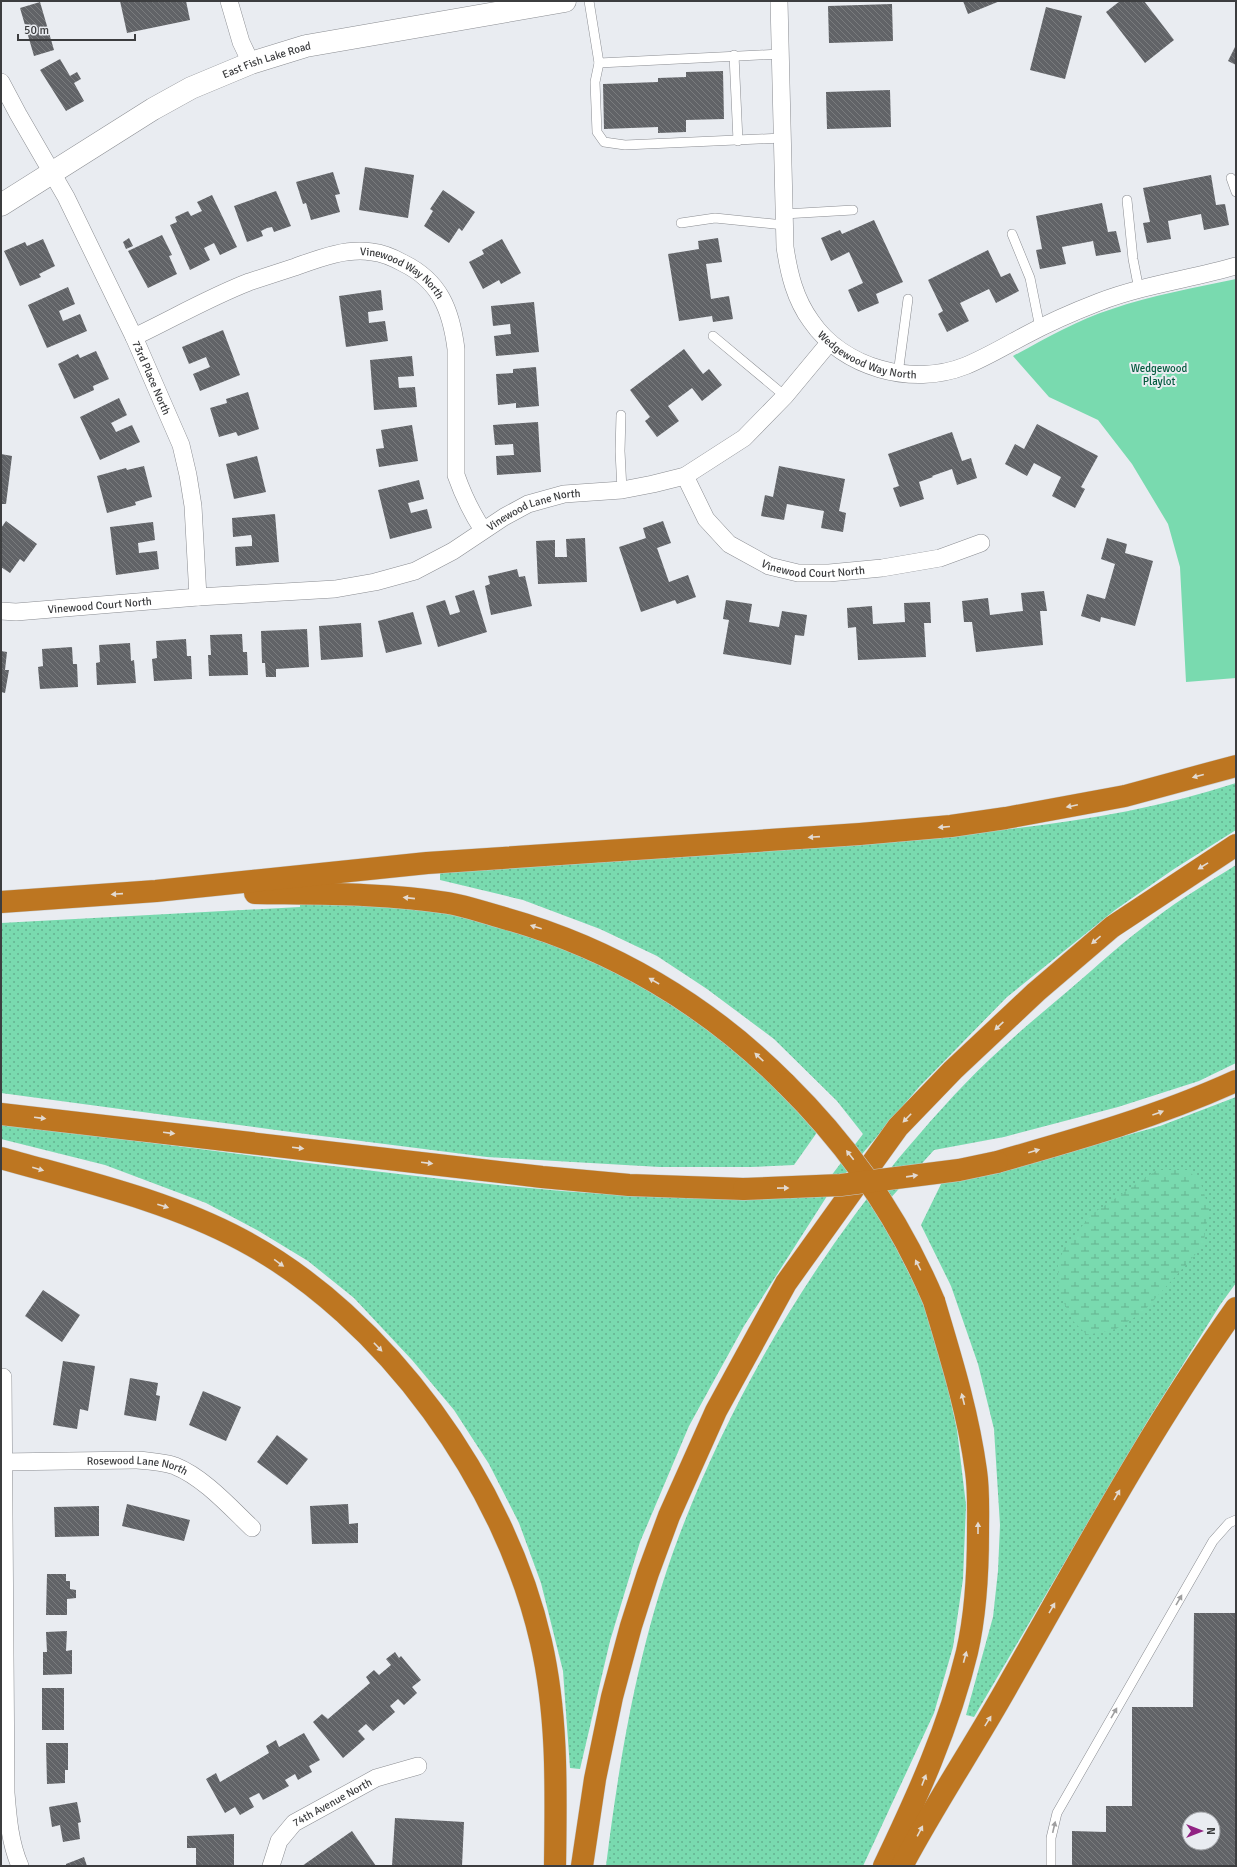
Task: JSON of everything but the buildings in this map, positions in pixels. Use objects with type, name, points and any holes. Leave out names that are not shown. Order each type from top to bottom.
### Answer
[{"type":"highway","points":[[1,902],[156,891],[427,864],[860,834],[951,826],[1006,818],[1125,796],[1236,766]]},
{"type":"highway","points":[[582,1866],[595,1779],[612,1697],[631,1626],[648,1573],[669,1516],[716,1411],[786,1283],[898,1127],[953,1070],[1036,992],[1112,927],[1236,845]]},
{"type":"highway","points":[[156,891],[386,895],[450,903],[550,932],[601,954],[650,978],[688,1001],[758,1056],[837,1138],[877,1193],[920,1268],[934,1301],[964,1401],[973,1452],[978,1504],[976,1584],[967,1652],[948,1719],[920,1790],[884,1866]]},
{"type":"highway","points":[[1,1114],[542,1178],[629,1185],[744,1188],[841,1185],[959,1170],[997,1162],[1149,1116],[1201,1097],[1236,1081]]},
{"type":"highway","points":[[1,1158],[168,1207],[207,1223],[242,1240],[278,1261],[325,1297],[350,1319],[408,1379],[450,1437],[491,1505],[506,1534],[532,1606],[543,1650],[552,1711],[556,1756],[554,1866]]},
{"type":"highway","points":[[902,1866],[924,1823],[994,1711],[1154,1433],[1196,1365],[1236,1308]]},
{"type":"street","points":[[229,1],[241,42],[250,63]]},
{"type":"street","name":"East Fish Lake Road","points":[[1,205],[153,109],[225,72],[306,46],[500,6],[565,1]]},
{"type":"street","name":"Wedgewood Way North","points":[[779,1],[785,248],[794,290],[810,321],[829,343],[876,368],[898,374],[937,374],[964,367],[1040,328],[1103,300],[1236,266]]},
{"type":"street","name":"73rd Place North","points":[[1,82],[66,197],[134,337],[181,445],[193,506],[198,598]]},
{"type":"street","name":"Vinewood Way North","points":[[134,337],[249,282],[327,256],[350,252],[372,252],[395,259],[415,269],[433,284],[446,306],[453,328],[456,349],[456,475],[471,513],[483,530]]},
{"type":"street","name":"Vinewood Lane North","points":[[198,598],[335,589],[375,582],[414,570],[453,551],[483,530],[528,504],[564,494],[622,490],[685,476],[744,438],[785,396],[829,343]]},
{"type":"street","name":"Vinewood Court North","points":[[685,476],[706,519],[729,544],[769,566],[798,573],[829,573],[882,568],[940,558],[981,543]]},
{"type":"street","name":"Vinewood Court North","points":[[1,611],[16,612],[198,598]]},
{"type":"street","points":[[3,1377],[6,1794],[8,1824],[20,1866]]},
{"type":"street","name":"Rosewood Lane North","points":[[3,1462],[136,1460],[175,1466],[193,1475],[252,1528]]},
{"type":"street","name":"74th Avenue North","points":[[271,1866],[279,1841],[294,1823],[376,1778],[418,1766]]},
{"type":"lane","points":[[589,1],[599,63],[595,82],[597,132],[604,142],[625,145],[782,138]]},
{"type":"lane","points":[[599,63],[780,54]]},
{"type":"lane","points":[[734,56],[738,141]]},
{"type":"lane","points":[[1231,178],[1236,192]]},
{"type":"lane","points":[[1127,200],[1133,259],[1139,290]]},
{"type":"lane","points":[[681,223],[715,218],[784,220],[854,210]]},
{"type":"lane","points":[[1012,234],[1030,278],[1040,328]]},
{"type":"lane","points":[[898,374],[908,299]]},
{"type":"lane","points":[[713,336],[785,396]]},
{"type":"lane","points":[[621,415],[620,451],[622,490]]},
{"type":"lane","points":[[1051,1866],[1051,1838],[1057,1813],[1213,1541],[1229,1523],[1236,1520]]},
{"type":"green space","name":"Wedgewood Playlot","points":[[1236,279],[1236,678],[1186,682],[1180,567],[1168,524],[1132,464],[1098,420],[1049,397],[1013,356],[1061,330],[1099,313],[1158,296]]},
{"type":"green space","points":[[1236,783],[1236,830],[1174,869],[1115,910],[1007,997],[919,1087],[829,1193],[744,1326],[689,1426],[640,1542],[610,1641],[580,1769],[570,1768],[563,1671],[541,1583],[519,1523],[489,1464],[454,1410],[412,1360],[354,1298],[308,1261],[257,1230],[206,1203],[105,1165],[1,1139],[1,1125],[422,1177],[562,1191],[690,1195],[818,1193],[863,1134],[837,1101],[774,1039],[707,989],[657,956],[600,929],[523,900],[440,880],[440,872],[984,832],[1086,819],[1187,798]]},
{"type":"green space","points":[[1236,865],[1236,1063],[1199,1081],[1118,1107],[1004,1137],[934,1150],[878,1212],[925,1305],[939,1346],[957,1430],[966,1505],[963,1579],[953,1647],[934,1713],[863,1866],[606,1866],[618,1782],[633,1699],[642,1657],[665,1576],[679,1536],[722,1435],[747,1386],[802,1292],[832,1246],[898,1159],[942,1108],[999,1050],[1132,936],[1174,905]]},
{"type":"green space","points":[[300,902],[400,905],[482,920],[560,944],[650,989],[751,1061],[818,1131],[794,1165],[751,1167],[660,1167],[487,1157],[1,1093],[1,923],[300,907]]},
{"type":"green space","points":[[1236,1097],[1236,1283],[1220,1305],[1147,1422],[974,1717],[966,1715],[993,1617],[998,1571],[1000,1525],[994,1429],[978,1364],[951,1286],[921,1225],[943,1180],[1092,1145],[1160,1126]]},
{"type":"green space","points":[[1157,1170],[1187,1170],[1200,1181],[1209,1209],[1203,1246],[1143,1312],[1116,1329],[1087,1335],[1073,1321],[1059,1293],[1058,1265],[1064,1248],[1092,1214]]}]
